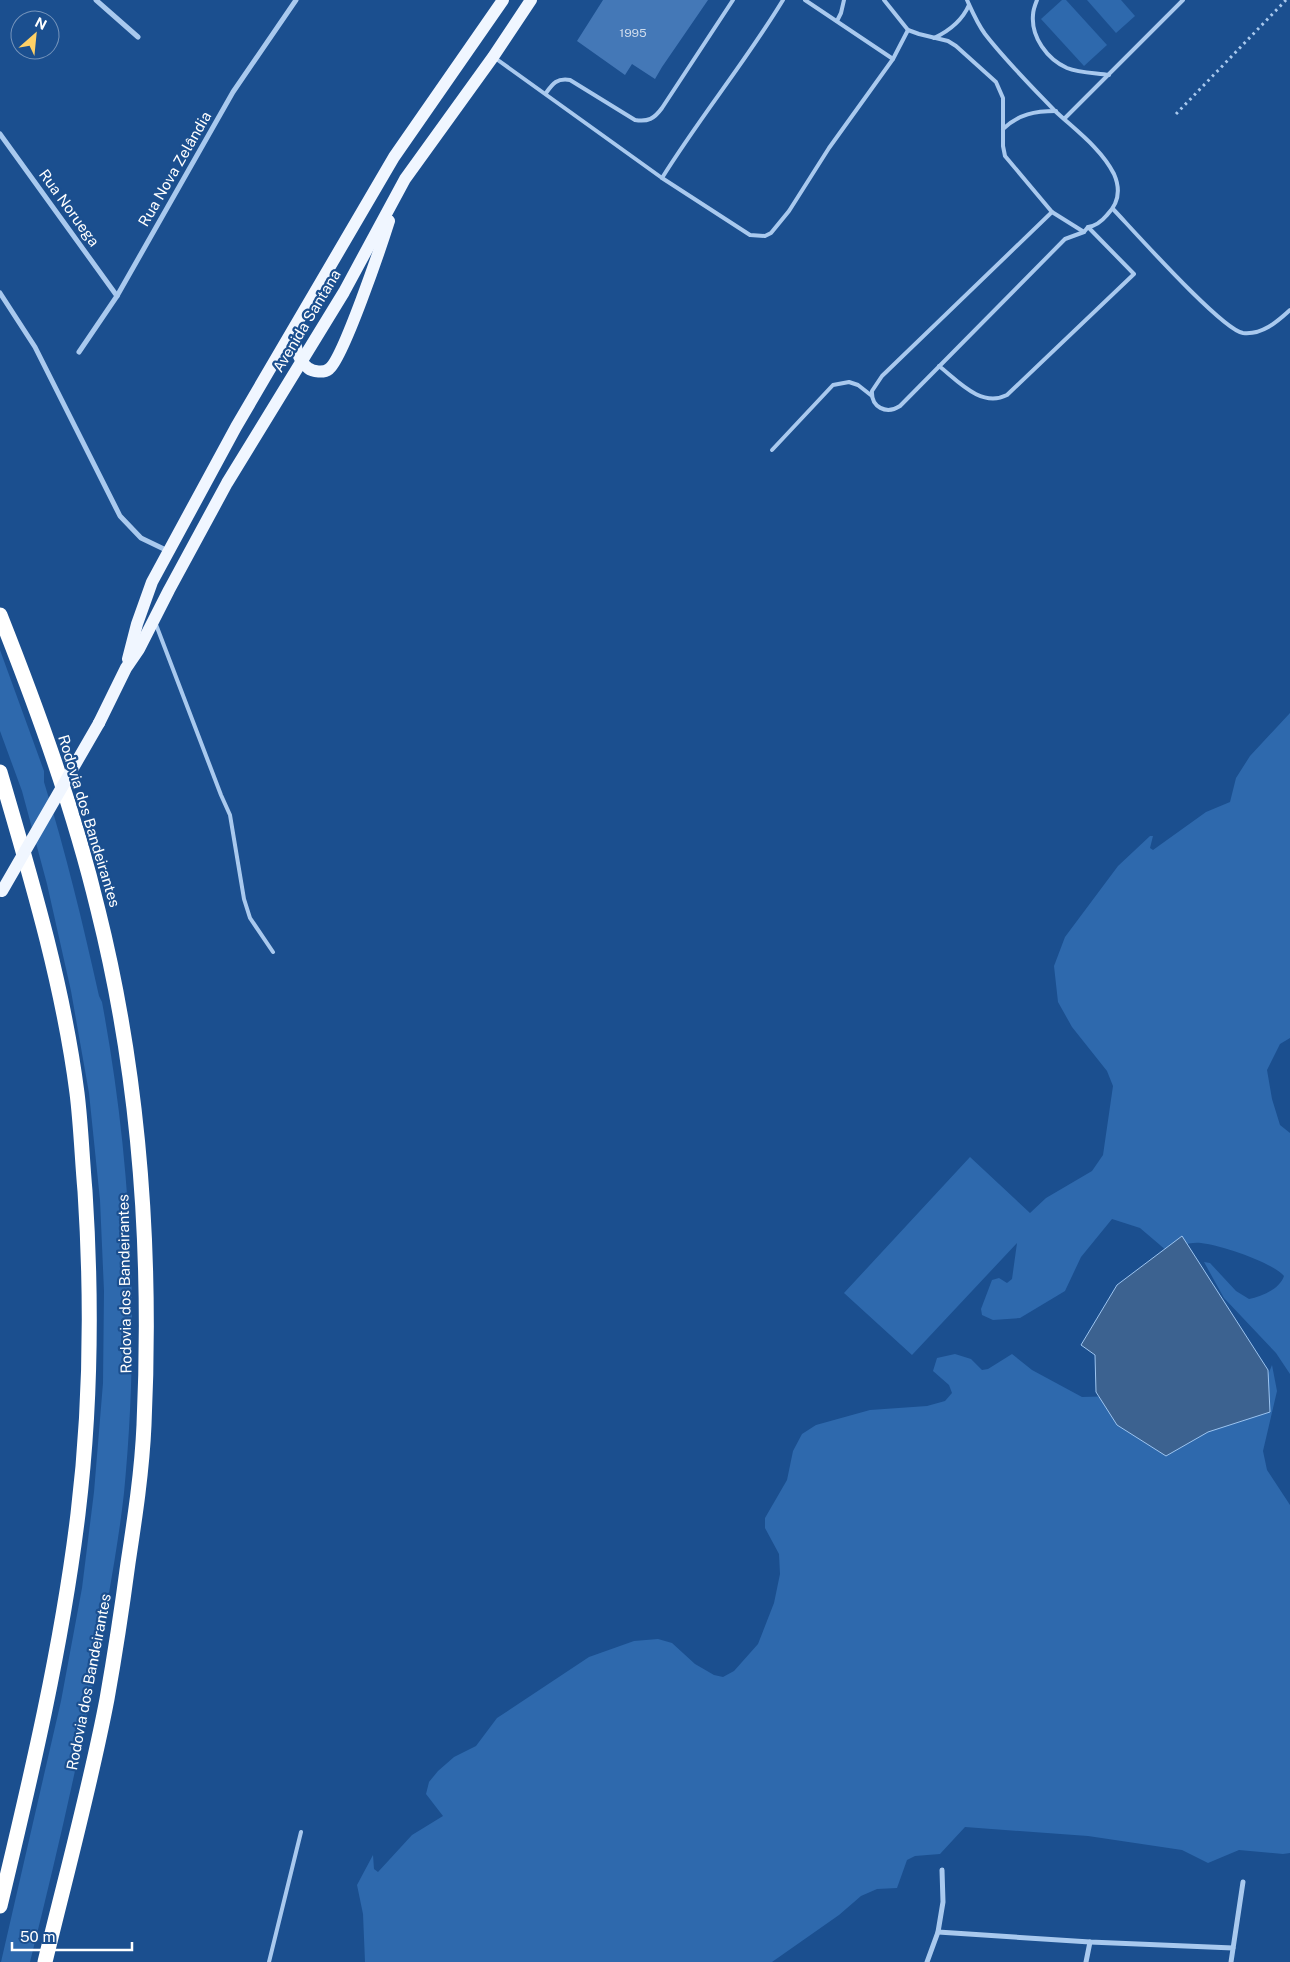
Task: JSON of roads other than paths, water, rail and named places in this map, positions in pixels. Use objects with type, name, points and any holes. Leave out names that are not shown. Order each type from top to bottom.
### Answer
[{"type":"highway","name":"Rodovia dos Bandeirantes","points":[[0,615],[24,675],[54,762],[80,842],[99,912],[119,1010],[132,1097],[140,1170],[145,1256],[144,1427],[136,1506],[106,1700],[45,1962]]},
{"type":"highway","points":[[0,772],[33,884],[51,956],[77,1093],[88,1240],[90,1318],[89,1379],[84,1444],[78,1513],[68,1585],[27,1795],[0,1906]]},
{"type":"main road","name":"Avenida Santana","points":[[126,668],[137,624],[152,582],[236,427],[394,158],[503,0]]},
{"type":"main road","name":"Avenida Santana","points":[[1,893],[99,723],[126,668],[139,649],[168,590],[227,482],[344,292],[405,179],[493,57],[531,0]]},
{"type":"main road","points":[[294,330],[296,350],[308,368],[318,372],[329,369],[336,359],[363,294],[397,194]]},
{"type":"street","points":[[96,0],[138,37]]},
{"type":"street","name":"Rua Nova Zelândia","points":[[78,352],[117,296],[233,92],[296,0]]},
{"type":"street","name":"Rua Noruega","points":[[0,134],[117,296]]},
{"type":"street","points":[[0,293],[35,347],[120,516],[141,538],[168,551]]},
{"type":"street","points":[[926,1962],[938,1932],[943,1902],[942,1870]]},
{"type":"street","points":[[1231,1962],[1243,1882]]},
{"type":"street","points":[[938,1932],[1090,1942],[1233,1948]]},
{"type":"street","points":[[1086,1962],[1090,1942]]},
{"type":"lane","points":[[546,93],[554,83],[562,79],[570,80],[635,120],[651,120],[662,108],[733,0]]},
{"type":"lane","points":[[662,178],[783,0]]},
{"type":"lane","points":[[805,0],[893,59]]},
{"type":"lane","points":[[837,21],[844,0]]},
{"type":"lane","points":[[884,0],[908,30],[948,41],[996,82],[1003,98],[1003,146],[1005,156],[1052,212],[1084,232]]},
{"type":"lane","points":[[1037,0],[1032,14],[1034,29],[1040,44],[1050,56],[1067,68],[1109,76]]},
{"type":"lane","points":[[1065,118],[1183,0]]},
{"type":"lane","points":[[934,38],[959,21],[965,14],[968,2]]},
{"type":"lane","points":[[772,450],[833,385],[848,382],[858,385],[872,396],[880,408],[885,410],[895,409],[1065,239],[1084,232],[1088,227],[1094,226],[1113,210],[1118,199],[1118,188],[1114,175],[1106,163],[985,33],[968,2]]},
{"type":"lane","points":[[493,57],[546,93],[662,178],[750,234],[765,236],[770,233],[788,211],[829,148],[893,59],[908,30]]},
{"type":"lane","points":[[1003,129],[1021,116],[1041,111],[1056,111]]},
{"type":"lane","points":[[1113,210],[1201,301],[1234,330],[1256,332],[1270,326],[1290,310]]},
{"type":"lane","points":[[872,396],[876,383],[882,376],[1052,212]]},
{"type":"lane","points":[[939,366],[962,385],[987,399],[998,400],[1007,396],[1134,274],[1088,227]]},
{"type":"lane","points":[[154,620],[220,795],[230,815],[244,899],[250,918],[274,952]]},
{"type":"lane","points":[[269,1962],[301,1832]]}]
